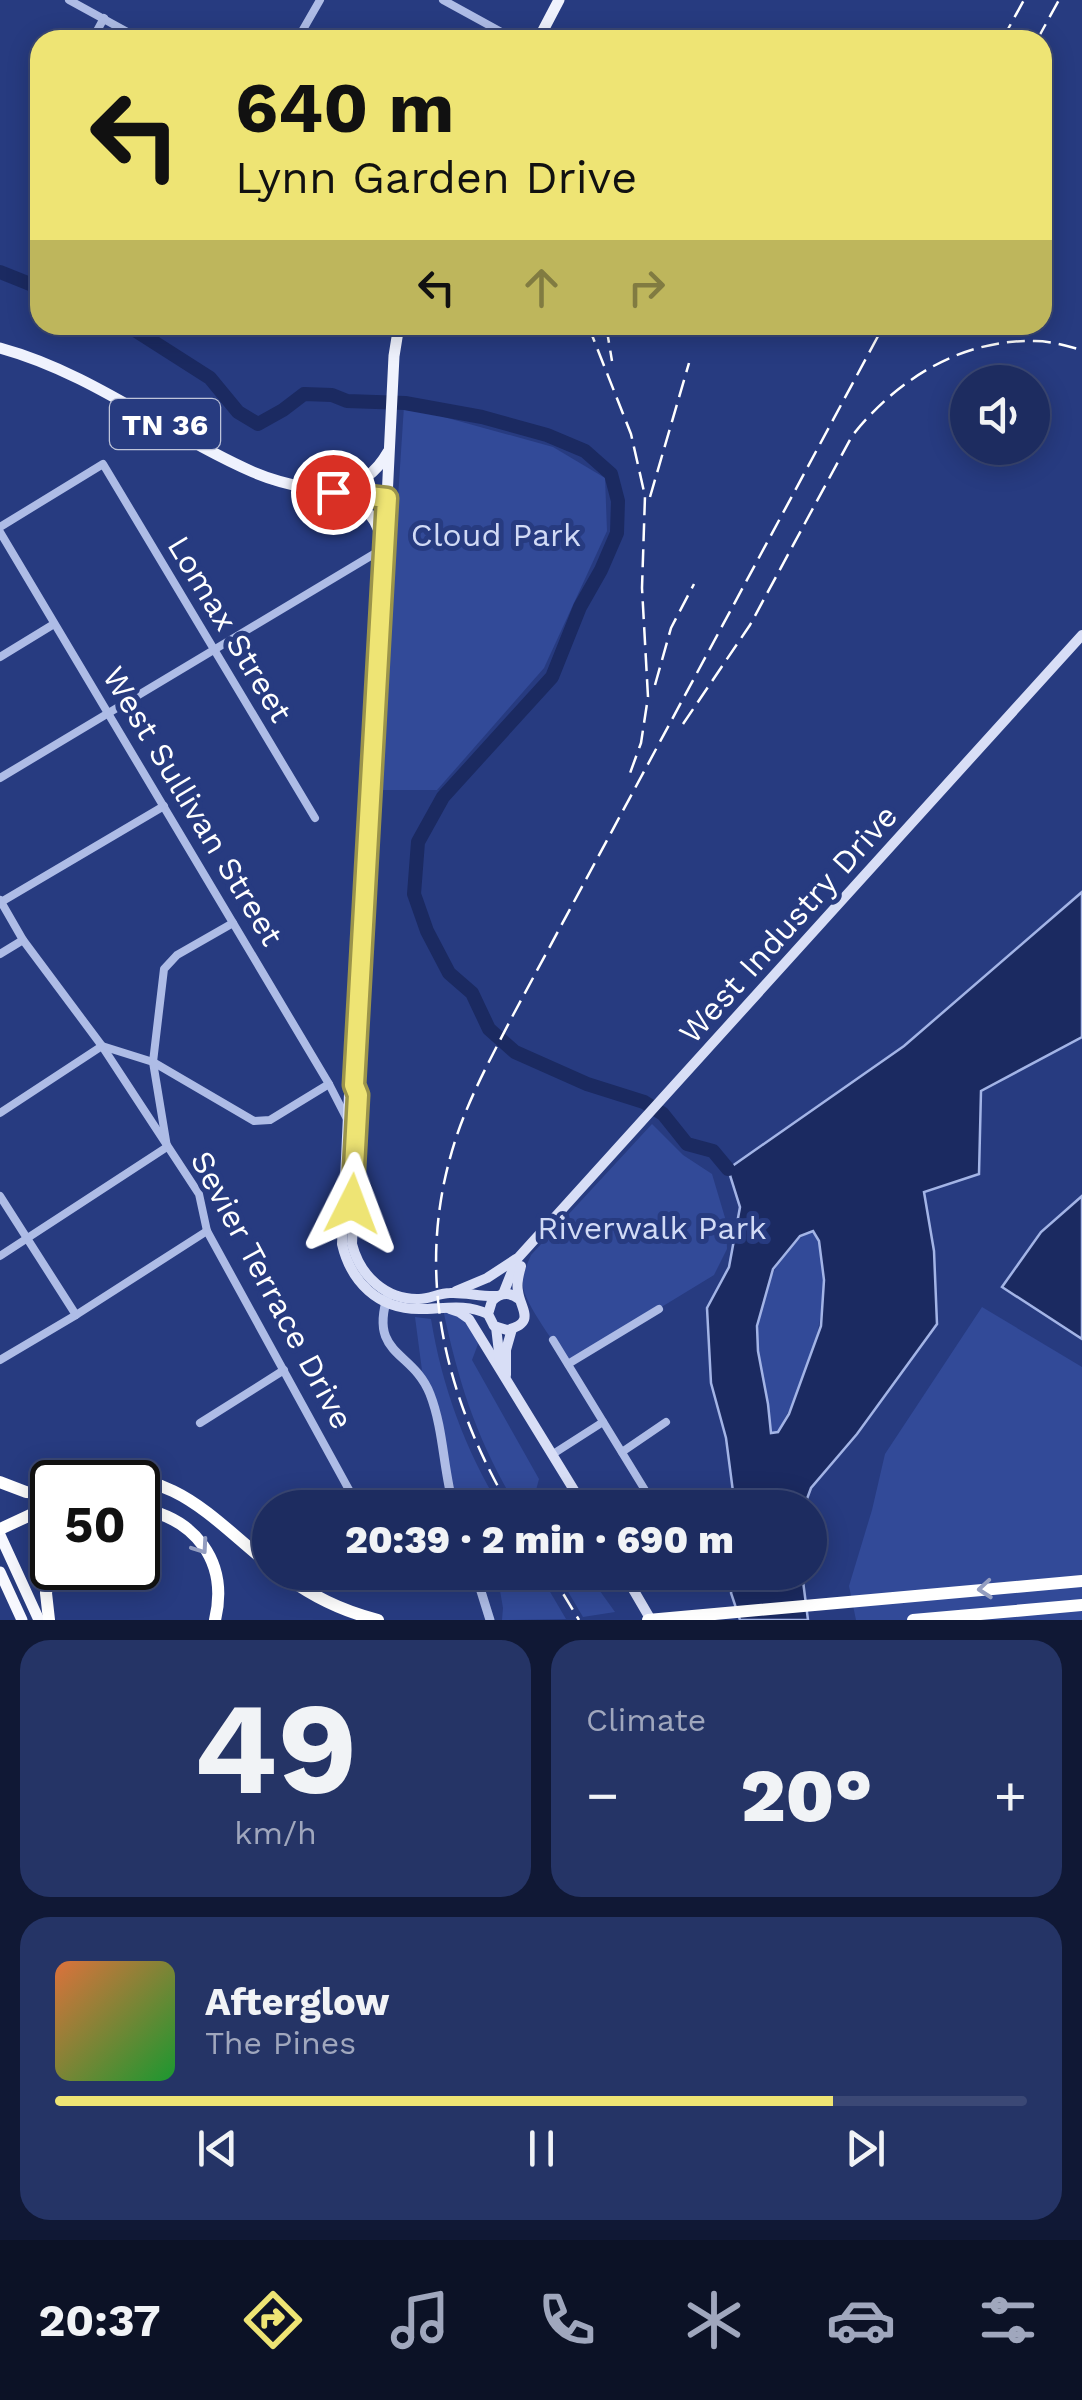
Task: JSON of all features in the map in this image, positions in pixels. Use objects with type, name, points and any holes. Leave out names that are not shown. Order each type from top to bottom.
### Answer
[{"type":"highway","points":[[0,1482],[30,1492]]},
{"type":"highway","points":[[160,1486],[195,1502],[252,1550]]},
{"type":"highway","points":[[160,1513],[187,1528],[204,1546],[218,1582],[215,1620]]},
{"type":"highway","points":[[30,1516],[0,1532],[39,1620]]},
{"type":"highway","points":[[0,1572],[22,1620]]},
{"type":"highway","points":[[650,1620],[1082,1580]]},
{"type":"highway","points":[[47,1590],[49,1620]]},
{"type":"highway","points":[[306,1590],[336,1606],[378,1620]]},
{"type":"highway","points":[[913,1620],[1082,1605]]},
{"type":"main road","points":[[543,30],[559,0]]},
{"type":"main road","points":[[397,335],[354,1085],[358,1095],[352,1244],[359,1265],[387,1298],[418,1299],[452,1293],[510,1294],[519,1299]]},
{"type":"main road","name":"TN 36","points":[[0,348],[89,382],[256,473],[298,486],[387,498]]},
{"type":"main road","points":[[333,492],[367,479],[390,446]]},
{"type":"main road","points":[[333,492],[368,510],[378,526],[384,548]]},
{"type":"main road","name":"West Industry Drive","points":[[500,1295],[517,1259],[528,1246],[1082,635]]},
{"type":"main road","points":[[354,1085],[349,1094],[347,1118],[342,1244],[354,1276],[370,1294],[414,1309],[470,1307],[488,1314]]},
{"type":"main road","points":[[500,1295],[489,1307],[490,1320],[496,1327],[512,1330],[525,1314],[516,1284],[528,1246]]},
{"type":"main road","points":[[452,1293],[517,1259]]},
{"type":"main road","points":[[445,1308],[468,1319],[574,1490]]},
{"type":"main road","points":[[496,1327],[504,1373]]},
{"type":"main road","points":[[504,1373],[512,1330]]},
{"type":"main road","points":[[633,1590],[650,1620]]},
{"type":"street","points":[[69,0],[125,30]]},
{"type":"street","points":[[302,30],[320,0]]},
{"type":"street","points":[[443,0],[498,30]]},
{"type":"street","points":[[97,30],[104,18]]},
{"type":"street","name":"Lomax Street","points":[[0,529],[102,464],[315,818]]},
{"type":"street","name":"West Sullivan Street","points":[[0,529],[347,1118]]},
{"type":"street","points":[[0,778],[384,548]]},
{"type":"street","points":[[0,656],[54,624]]},
{"type":"street","points":[[0,901],[164,806]]},
{"type":"street","name":"Sevier Terrace Drive","points":[[0,901],[199,1194],[206,1231],[349,1490]]},
{"type":"street","points":[[0,1256],[167,1147],[153,1062],[164,969],[178,955],[234,924]]},
{"type":"street","points":[[0,954],[23,940]]},
{"type":"street","points":[[0,1113],[102,1046],[153,1062],[254,1121],[270,1120],[330,1084],[354,1085]]},
{"type":"street","points":[[0,1196],[76,1315]]},
{"type":"street","points":[[0,1360],[206,1231]]},
{"type":"street","points":[[387,1298],[384,1334],[388,1346],[423,1378],[433,1402],[450,1490]]},
{"type":"street","points":[[568,1364],[659,1309]]},
{"type":"street","points":[[554,1340],[645,1490]]},
{"type":"street","points":[[200,1423],[284,1370]]},
{"type":"street","points":[[553,1454],[603,1422]]},
{"type":"street","points":[[622,1452],[666,1422]]},
{"type":"street","points":[[481,1590],[490,1620]]},
{"type":"green space","name":"Cloud Park","points":[[404,406],[553,447],[605,478],[607,531],[544,668],[437,790],[379,790]]},
{"type":"green space","name":"Riverwalk Park","points":[[652,1124],[683,1155],[712,1174],[726,1221],[727,1249],[714,1275],[568,1364],[525,1294],[526,1266],[531,1255]]},
{"type":"green space","points":[[813,1231],[824,1277],[817,1333],[788,1412],[777,1432],[771,1433],[759,1357],[760,1314],[778,1264],[799,1239]]},
{"type":"green space","points":[[982,1307],[1082,1367],[1082,1620],[856,1620],[849,1586],[885,1454]]},
{"type":"green space","points":[[443,1309],[469,1319],[478,1344],[472,1360],[539,1479],[536,1490],[508,1490],[480,1435]]},
{"type":"green space","points":[[415,1317],[431,1319],[457,1417],[491,1490],[451,1490],[442,1439],[423,1378]]},
{"type":"green space","points":[[500,1590],[549,1590],[566,1619],[502,1620]]},
{"type":"green space","points":[[567,1590],[599,1590],[615,1612],[583,1617]]},
{"type":"shaded area","points":[[1082,892],[1082,1037],[981,1091],[979,1174],[924,1192],[934,1251],[937,1324],[857,1434],[810,1490],[733,1490],[726,1438],[711,1383],[707,1308],[729,1267],[740,1207],[728,1169],[904,1046]],"holes":[[[813,1231],[819,1241],[824,1280],[821,1326],[789,1414],[778,1432],[771,1433],[757,1326],[773,1269],[800,1236]]]},
{"type":"shaded area","points":[[1082,1196],[1082,1339],[1002,1287],[1041,1232]]},
{"type":"shaded area","points":[[804,1590],[808,1620],[740,1620],[731,1593]]},
{"type":"waterway","points":[[0,272],[30,284]]},
{"type":"waterway","points":[[143,335],[210,378],[238,412],[258,424],[304,394],[332,395],[347,401],[405,403],[482,417],[547,435],[585,451],[611,474],[618,501],[617,533],[580,607],[552,677],[443,797],[418,842],[414,894],[427,931],[449,973],[472,993],[489,1029],[515,1052],[587,1084],[644,1102],[663,1114],[687,1144],[713,1151],[728,1169]]},
{"type":"railway","points":[[1008,30],[1024,0]]},
{"type":"railway","points":[[1042,30],[1059,0]]},
{"type":"railway","points":[[592,335],[631,434],[645,496],[642,588],[648,697],[641,743],[629,776]]},
{"type":"railway","points":[[608,335],[612,361]]},
{"type":"railway","points":[[500,1490],[467,1419],[442,1327],[437,1232],[457,1135],[512,1017],[879,335]]},
{"type":"railway","points":[[683,724],[750,625],[852,436],[889,397],[932,367],[981,347],[1035,341],[1082,350]]},
{"type":"railway","points":[[650,497],[689,363]]},
{"type":"railway","points":[[655,685],[671,628],[694,584]]},
{"type":"railway","points":[[561,1590],[579,1620]]},
{"type":"route","points":[[333,492],[387,498],[354,1085],[358,1095],[352,1204]]}]
